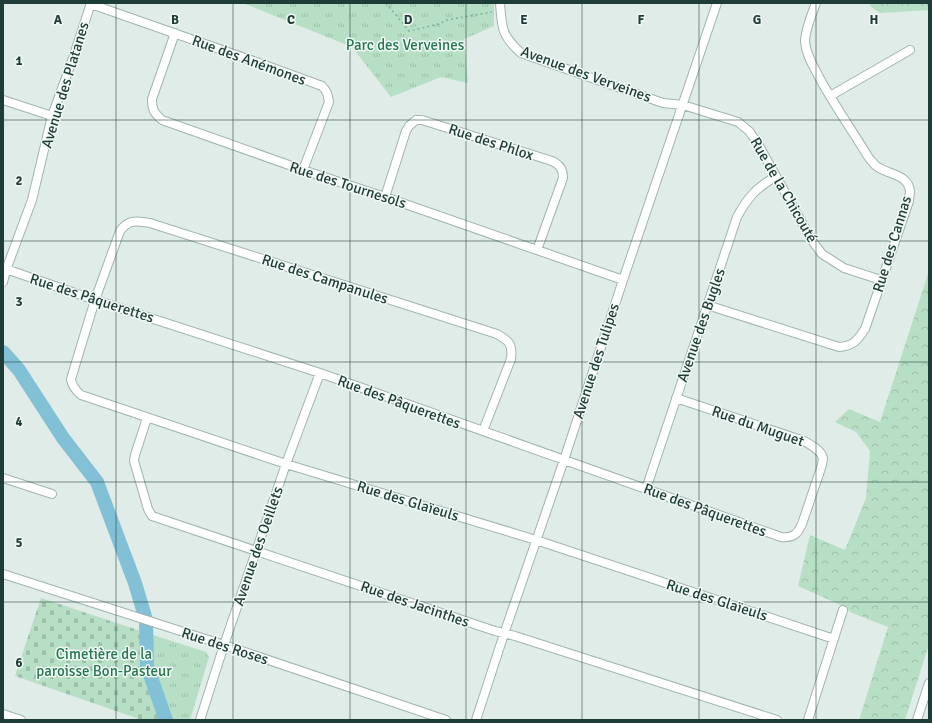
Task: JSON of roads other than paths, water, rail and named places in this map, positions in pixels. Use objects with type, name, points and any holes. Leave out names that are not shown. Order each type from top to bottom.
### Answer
[{"type":"street","name":"Rue des Anémones","points":[[91,3],[322,86],[328,95],[328,102],[303,170]]},
{"type":"street","name":"Avenue des Platanes","points":[[3,282],[5,269],[32,200],[52,116],[91,3]]},
{"type":"street","name":"Avenue des Verveines","points":[[500,3],[502,28],[506,38],[521,53],[663,103],[683,105]]},
{"type":"street","name":"Avenue des Tulipes","points":[[476,720],[717,3]]},
{"type":"street","name":"Rue des Cannas","points":[[707,305],[839,347],[847,346],[855,342],[865,329],[909,201],[910,191],[908,184],[903,178],[881,169],[869,158],[830,96],[810,60],[806,51],[805,40],[816,3]]},
{"type":"street","name":"Rue des Tournesols","points":[[175,33],[152,99],[152,107],[162,120],[623,280]]},
{"type":"street","points":[[830,96],[910,50]]},
{"type":"street","points":[[3,100],[52,116]]},
{"type":"street","name":"Rue de la Chicouté","points":[[683,105],[738,122],[749,131],[758,144],[811,239],[822,254],[844,268],[882,280]]},
{"type":"street","name":"Rue des Phlox","points":[[385,197],[406,131],[416,120],[422,120],[552,161],[560,167],[563,172],[563,178],[537,250]]},
{"type":"street","name":"Avenue des Bugles","points":[[646,489],[737,217],[752,193],[776,176]]},
{"type":"street","name":"Rue des Campanules","points":[[95,300],[120,232],[125,225],[131,222],[139,221],[150,223],[497,334],[510,344],[512,350],[511,359],[483,432]]},
{"type":"street","name":"Rue des Pâquerettes","points":[[5,269],[95,300],[320,373],[781,537],[788,538],[794,536]]},
{"type":"street","name":"Rue des Glaïeuls","points":[[95,300],[70,379],[72,386],[81,395],[286,464],[536,540],[834,639]]},
{"type":"street","name":"Avenue des Oeillets","points":[[200,720],[286,464],[320,373]]},
{"type":"street","name":"Rue du Muguet","points":[[676,398],[804,441],[819,451],[823,457],[822,465],[802,524],[799,531],[794,536]]},
{"type":"street","name":"Rue des Jacinthes","points":[[147,418],[134,461],[146,505],[152,516],[504,634],[515,636],[777,720]]},
{"type":"street","points":[[3,478],[52,494]]},
{"type":"street","name":"Rue des Roses","points":[[3,574],[224,645],[446,720]]},
{"type":"street","points":[[808,720],[844,610]]},
{"type":"street","points":[[917,720],[929,682]]},
{"type":"street","points":[[3,714],[21,720]]},
{"type":"waterway","points":[[3,352],[19,370],[63,438],[97,482],[135,583],[146,620],[147,666],[166,720]]},
{"type":"park label","name":"Parc des Verveines","points":[[405,45]]},
{"type":"park label","name":"Cimetière de la paroisse Bon-Pasteur","points":[[104,662]]}]
